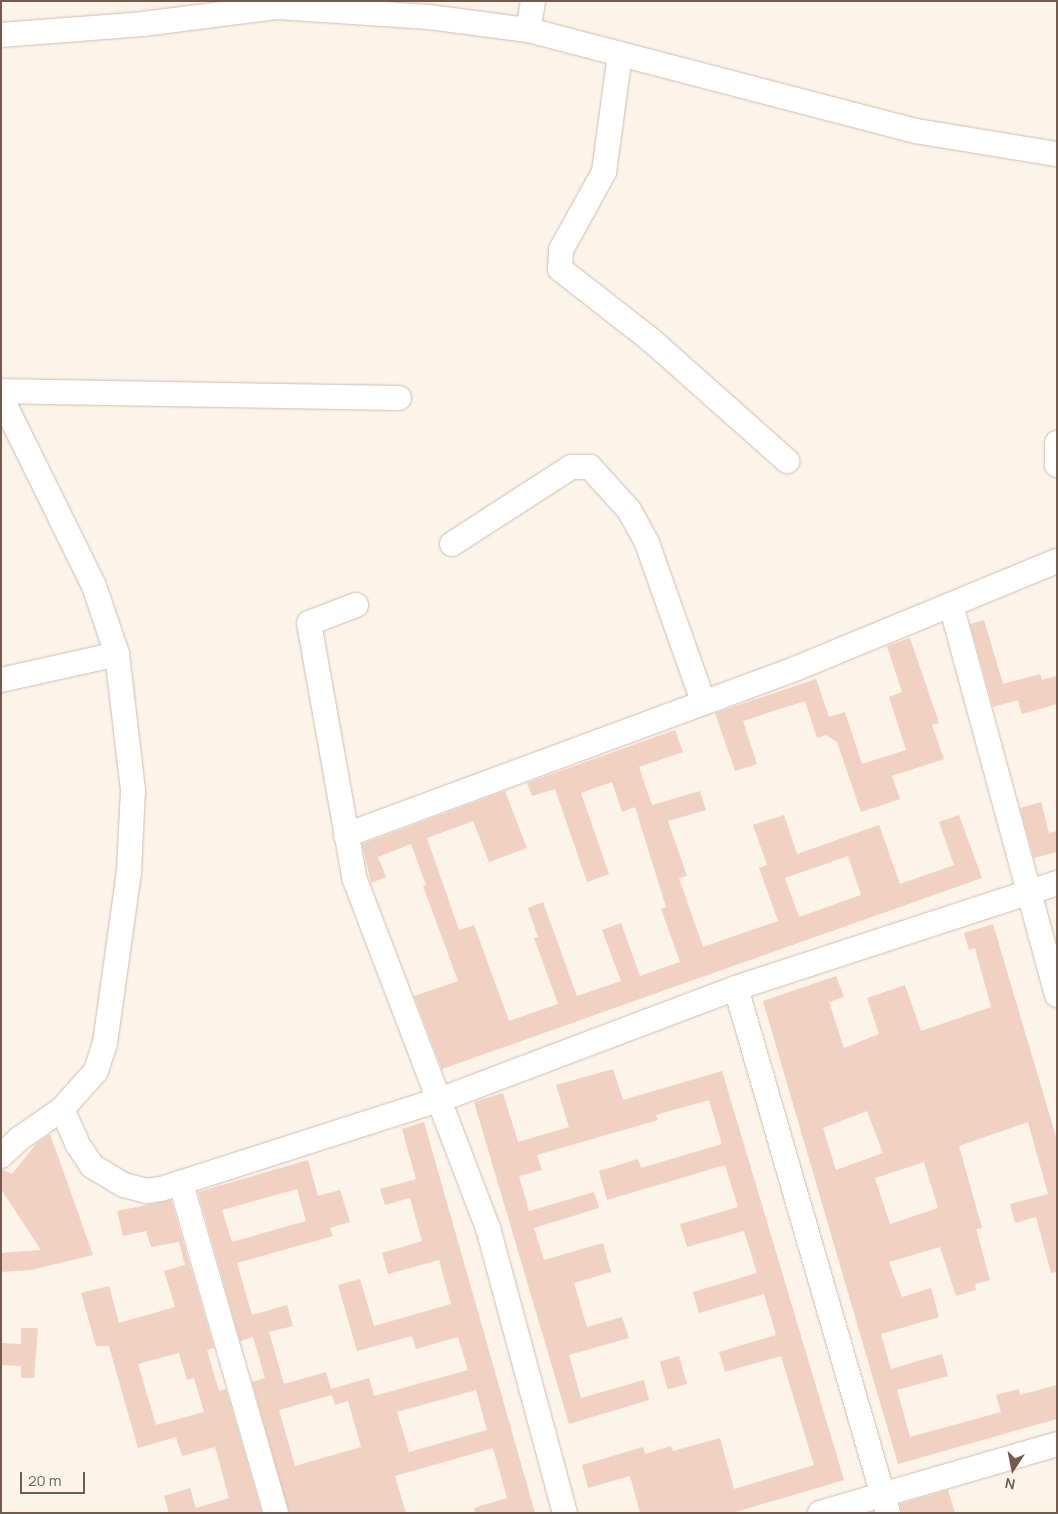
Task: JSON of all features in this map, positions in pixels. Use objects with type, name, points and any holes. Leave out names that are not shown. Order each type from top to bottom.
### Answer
[{"type":"street","points":[[528,30],[533,1]]},
{"type":"street","points":[[1,35],[143,24],[278,7],[429,17],[528,30],[916,131],[1057,154]]},
{"type":"street","points":[[620,54],[604,172],[559,255],[560,270],[652,342],[787,461]]},
{"type":"street","points":[[1,391],[399,398]]},
{"type":"street","points":[[1,397],[94,586],[117,654],[133,790],[129,872],[105,1043],[96,1070],[62,1109],[19,1139],[1,1156]]},
{"type":"street","points":[[1057,444],[1057,465]]},
{"type":"street","points":[[452,544],[572,467],[590,467],[629,510],[647,543],[703,701]]},
{"type":"street","points":[[346,835],[703,701],[797,668],[1057,561]]},
{"type":"street","points":[[356,605],[309,623],[355,880],[407,1019],[442,1099],[488,1228],[565,1513]]},
{"type":"street","points":[[951,605],[1031,890],[1057,995]]},
{"type":"street","points":[[1,680],[117,654]]},
{"type":"street","points":[[62,1109],[78,1145],[92,1166],[106,1177],[146,1192],[181,1184],[442,1099],[736,988],[1057,883]]},
{"type":"street","points":[[736,988],[885,1504]]},
{"type":"street","points":[[181,1184],[276,1513]]},
{"type":"street","points":[[820,1513],[885,1504],[1057,1444]]},
{"type":"building","points":[[984,620],[1003,684],[1040,674],[1042,680],[1057,676],[1057,704],[1022,714],[1018,700],[993,707],[970,624]]},
{"type":"building","points":[[910,638],[939,723],[932,725],[944,759],[892,776],[900,799],[861,812],[837,742],[826,735],[817,738],[805,701],[743,721],[757,764],[735,771],[715,713],[816,679],[829,717],[845,712],[862,764],[906,750],[889,697],[902,692],[887,646]]},
{"type":"building","points":[[675,730],[683,752],[639,767],[652,805],[700,791],[706,810],[668,821],[687,876],[679,878],[703,947],[778,921],[759,868],[767,865],[753,825],[784,815],[797,854],[879,825],[900,884],[954,865],[939,822],[959,815],[982,878],[442,1069],[414,996],[458,981],[423,886],[426,885],[411,844],[378,857],[386,877],[371,883],[362,844],[505,791],[527,848],[489,862],[473,821],[427,838],[459,930],[474,925],[509,1021],[558,1004],[534,938],[538,937],[528,908],[543,902],[577,996],[621,981],[602,930],[621,923],[640,976],[680,962],[661,909],[666,907],[635,807],[622,812],[612,782],[581,793],[609,874],[587,882],[555,789],[532,796],[527,783]],"holes":[[[848,856],[861,895],[799,917],[785,878]]]},
{"type":"building","points":[[1041,802],[1049,833],[1057,831],[1057,852],[1034,858],[1020,808]]},
{"type":"building","points":[[993,924],[1057,1140],[1057,1272],[1051,1273],[1036,1217],[1015,1223],[1010,1204],[1048,1194],[1028,1122],[959,1146],[982,1228],[976,1229],[990,1280],[975,1284],[976,1290],[956,1296],[940,1247],[889,1262],[902,1297],[931,1288],[939,1317],[881,1334],[891,1369],[942,1354],[948,1376],[897,1390],[910,1437],[1001,1412],[996,1395],[1019,1389],[1020,1395],[1057,1385],[1057,1419],[898,1464],[763,1001],[836,976],[844,997],[829,1002],[844,1048],[879,1034],[867,998],[905,985],[921,1031],[991,1007],[975,948],[969,950],[964,933]],"holes":[[[867,1111],[883,1153],[836,1170],[823,1128]],[[924,1162],[938,1208],[890,1224],[875,1178]]]},
{"type":"building","points":[[613,1069],[623,1100],[722,1071],[844,1480],[732,1513],[640,1513],[630,1476],[588,1488],[582,1465],[643,1447],[645,1454],[671,1446],[673,1451],[720,1438],[734,1489],[814,1465],[781,1356],[725,1372],[719,1352],[776,1335],[764,1294],[699,1313],[693,1292],[757,1273],[744,1231],[687,1247],[680,1224],[738,1207],[725,1165],[607,1200],[599,1171],[638,1159],[641,1168],[722,1144],[709,1100],[656,1115],[658,1120],[537,1155],[542,1170],[519,1176],[529,1211],[594,1192],[599,1208],[534,1228],[544,1260],[603,1243],[611,1272],[574,1283],[587,1327],[622,1317],[629,1338],[569,1355],[581,1398],[644,1380],[649,1400],[569,1424],[474,1102],[503,1093],[518,1142],[569,1127],[556,1085]]},
{"type":"building","points":[[424,1122],[535,1513],[475,1513],[474,1508],[507,1498],[493,1448],[395,1476],[406,1513],[289,1513],[252,1382],[265,1378],[253,1337],[240,1341],[198,1192],[308,1160],[318,1196],[340,1190],[350,1222],[330,1228],[333,1236],[237,1263],[252,1315],[287,1305],[293,1326],[269,1332],[284,1384],[326,1372],[331,1389],[369,1378],[374,1396],[468,1370],[458,1337],[416,1349],[412,1336],[357,1351],[338,1285],[360,1279],[374,1326],[451,1304],[439,1260],[388,1274],[382,1253],[422,1241],[410,1198],[385,1205],[380,1189],[416,1179],[402,1129]],"holes":[[[297,1189],[306,1221],[232,1242],[222,1210]],[[476,1390],[487,1430],[409,1452],[397,1412]],[[332,1395],[335,1405],[348,1401],[361,1447],[295,1466],[279,1410]]]},
{"type":"building","points":[[50,1134],[93,1255],[31,1270],[1,1272],[1,1253],[41,1250],[1,1189],[1,1169],[12,1174],[36,1144]]},
{"type":"building","points":[[171,1200],[214,1348],[207,1350],[219,1391],[226,1389],[262,1513],[169,1513],[164,1496],[190,1488],[197,1512],[196,1508],[229,1498],[215,1447],[182,1456],[176,1437],[138,1448],[109,1346],[96,1346],[81,1293],[109,1286],[119,1323],[175,1307],[164,1271],[185,1265],[179,1242],[151,1247],[146,1231],[123,1236],[117,1211]],"holes":[[[179,1353],[187,1380],[194,1378],[204,1412],[156,1425],[138,1364]]]},
{"type":"building","points":[[21,1328],[38,1328],[34,1378],[21,1378],[21,1366],[1,1365],[1,1343],[21,1344]]},
{"type":"building","points":[[679,1356],[687,1384],[668,1389],[660,1362]]},
{"type":"building","points":[[948,1490],[955,1513],[901,1513],[900,1504]]}]
